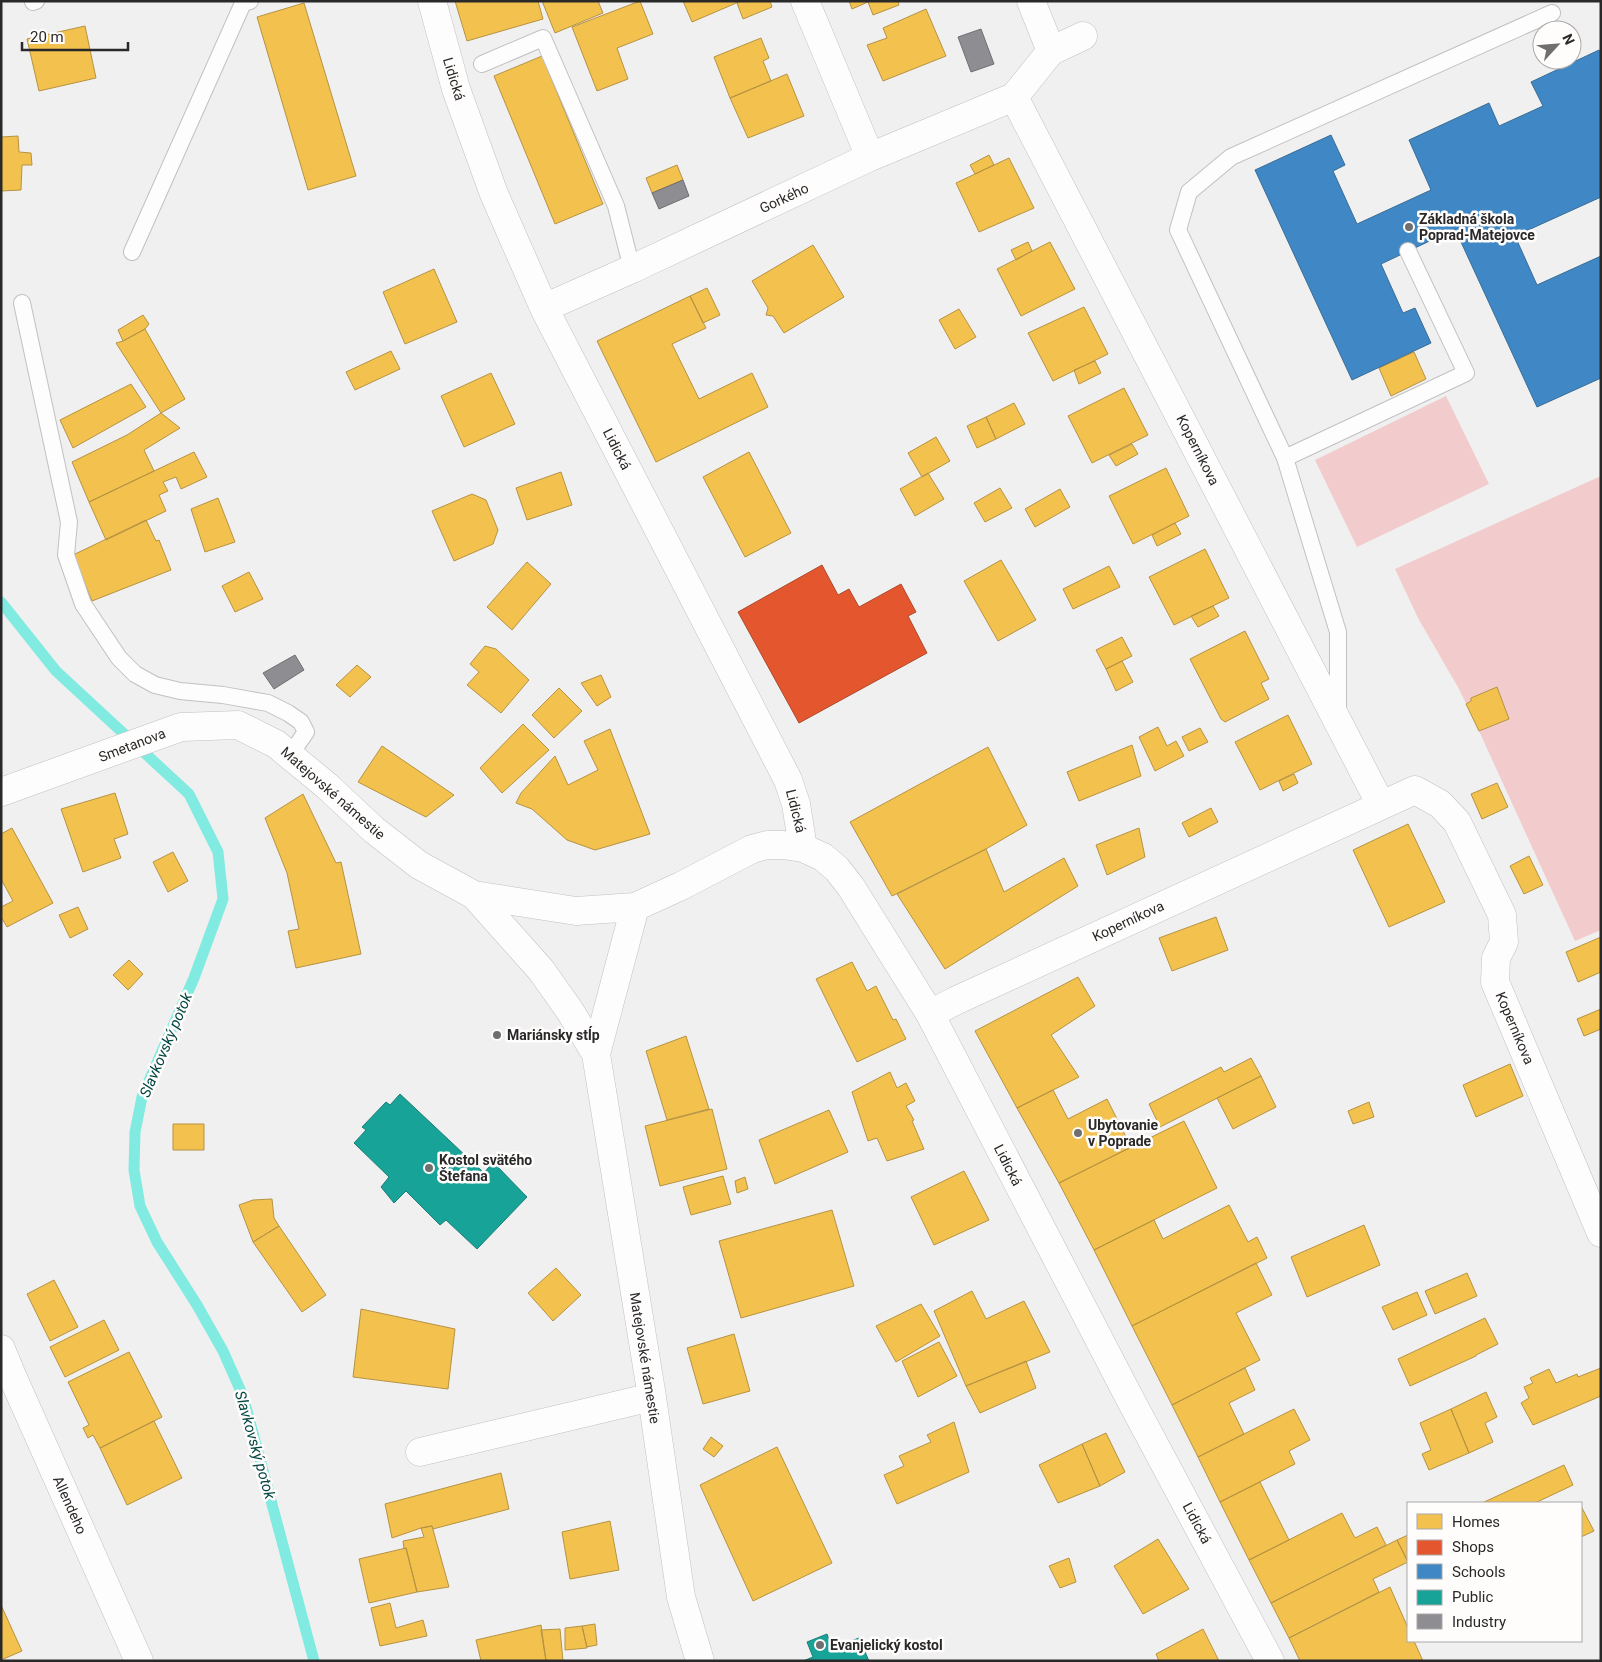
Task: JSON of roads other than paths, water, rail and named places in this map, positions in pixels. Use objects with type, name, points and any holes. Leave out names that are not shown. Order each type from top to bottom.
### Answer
[{"type":"street","name":"Lidická","points":[[432,1],[456,89],[494,194],[544,308],[788,780],[796,804],[804,848],[823,856],[837,869],[851,887],[930,1014],[1129,1397],[1270,1661]]},
{"type":"street","points":[[805,1],[870,157]]},
{"type":"street","points":[[1031,1],[1051,51]]},
{"type":"street","points":[[1014,97],[1051,51],[1083,36]]},
{"type":"street","name":"Gorkého","points":[[544,308],[632,269],[870,157],[1014,97]]},
{"type":"street","name":"Koperníkova","points":[[1014,97],[1381,805]]},
{"type":"street","name":"Matejovské námestie","points":[[182,727],[238,725],[276,744],[327,786],[374,830],[404,853],[448,882],[474,895],[576,911],[635,907],[752,850],[767,846],[783,845],[804,848]]},
{"type":"street","name":"Smetanova","points":[[1,792],[182,727]]},
{"type":"street","name":"Koperníkova","points":[[930,1014],[1415,790],[1440,804],[1457,822],[1502,915],[1504,942],[1496,958],[1495,982],[1601,1233]]},
{"type":"street","name":"Matejovské námestie","points":[[474,895],[541,970],[570,1011],[596,1054],[652,1397],[681,1598],[700,1661]]},
{"type":"street","name":"Matejovské námestie","points":[[596,1054],[635,907]]},
{"type":"street","name":"Allendeho","points":[[1,1349],[139,1661]]},
{"type":"street","points":[[420,1452],[652,1397]]},
{"type":"lane","points":[[132,252],[243,3],[250,1]]},
{"type":"lane","points":[[1338,720],[1338,632],[1285,458],[1178,230],[1189,192],[1232,157],[1552,12]]},
{"type":"lane","points":[[482,64],[543,38],[616,206],[632,269]]},
{"type":"lane","points":[[1285,458],[1466,373],[1408,252]]},
{"type":"lane","points":[[22,302],[69,522],[66,555],[83,604],[120,658],[134,674],[155,685],[180,691],[223,695],[268,703],[288,712],[302,722],[306,732],[290,755]]},
{"type":"waterway","name":"Slavkovský potok","points":[[1,602],[56,671],[189,794],[218,852],[223,899],[194,978],[142,1097],[135,1132],[134,1170],[140,1206],[157,1242],[197,1305],[223,1351],[243,1396],[314,1661]]},
{"type":"place","name":"Základná škola Poprad-Matejovce","points":[[1409,227]]},
{"type":"place","name":"Mariánsky stĺp","points":[[497,1035]]},
{"type":"place","name":"Ubytovanie v Poprade","points":[[1078,1133]]},
{"type":"place","name":"Kostol svätého Štefana","points":[[429,1168]]},
{"type":"place","name":"Evanjelický kostol","points":[[820,1645]]}]
